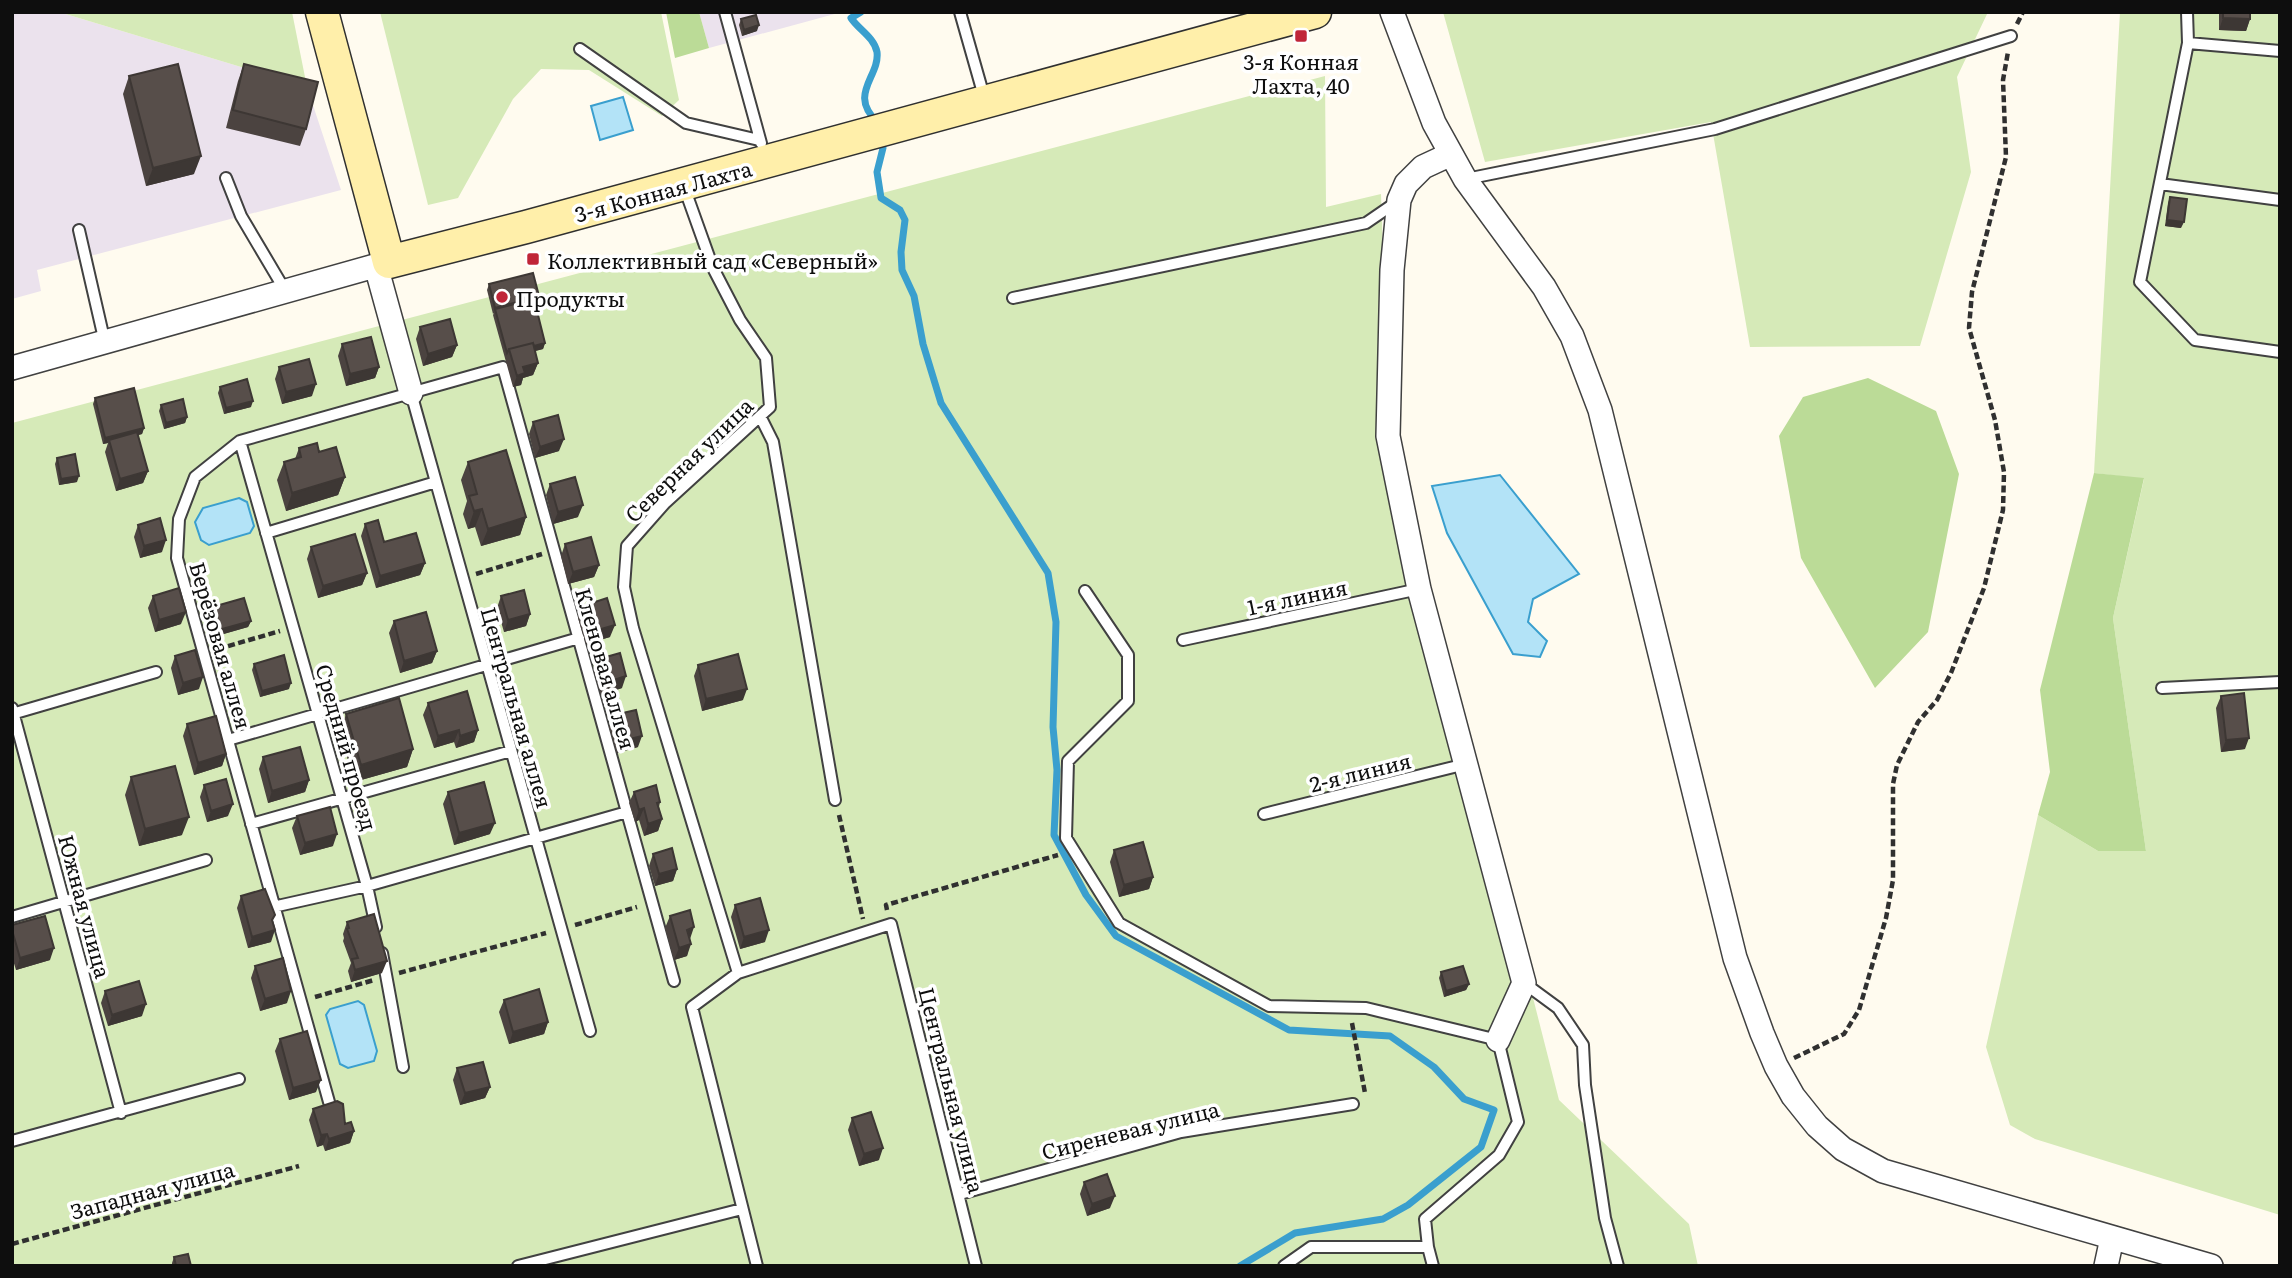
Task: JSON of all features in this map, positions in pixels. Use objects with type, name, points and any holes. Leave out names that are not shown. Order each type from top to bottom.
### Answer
[{"type":"main road","points":[[322,12],[382,265]]},
{"type":"main road","name":"3-я Конная Лахта","points":[[382,265],[683,184],[764,151],[856,138],[986,103],[1240,27],[1315,12]]},
{"type":"street","points":[[1392,12],[1434,123],[1465,179],[1544,287],[1572,336],[1600,410],[1735,958],[1776,1066],[1793,1096],[1817,1126],[1843,1150],[1883,1171],[2211,1266]]},
{"type":"street","points":[[1451,154],[1423,167],[1406,184],[1399,200],[1392,270],[1388,436],[1419,589],[1524,983],[1498,1040]]},
{"type":"street","name":"3-я Конная Лахта","points":[[12,368],[382,265]]},
{"type":"street","points":[[382,265],[411,393]]},
{"type":"street","points":[[2106,1266],[2112,1238]]},
{"type":"lane","points":[[725,12],[764,151]]},
{"type":"lane","points":[[960,12],[986,103]]},
{"type":"lane","points":[[2187,12],[2188,43],[2140,282],[2195,340],[2280,352]]},
{"type":"lane","points":[[1465,179],[1715,129],[2011,36]]},
{"type":"lane","points":[[2188,43],[2280,51]]},
{"type":"lane","points":[[580,49],[685,123],[764,151]]},
{"type":"lane","points":[[226,178],[241,216],[286,292]]},
{"type":"lane","name":"Северная улица","points":[[683,184],[713,268],[740,320],[766,358],[770,407],[665,503],[627,546],[624,587],[633,628],[738,973]]},
{"type":"lane","points":[[2160,184],[2280,200]]},
{"type":"lane","points":[[1013,298],[1366,223],[1399,200]]},
{"type":"lane","points":[[79,230],[105,343]]},
{"type":"lane","name":"Берёзовая аллея","points":[[329,1102],[177,558],[179,519],[195,477],[240,441],[503,367]]},
{"type":"lane","name":"Кленовая аллея","points":[[503,367],[674,981]]},
{"type":"lane","name":"Центральная аллея","points":[[411,393],[590,1031]]},
{"type":"lane","points":[[760,416],[773,442],[835,800]]},
{"type":"lane","name":"Средний проезд","points":[[240,441],[367,886],[387,976],[403,1068]]},
{"type":"lane","points":[[266,533],[436,482]]},
{"type":"lane","name":"1-я линия","points":[[1183,640],[1419,589]]},
{"type":"lane","points":[[1085,591],[1128,655],[1128,701],[1068,761],[1066,838],[1119,923],[1269,1006],[1366,1008],[1498,1040],[1518,1122],[1499,1155],[1425,1219],[1433,1266]]},
{"type":"lane","points":[[228,740],[579,638]]},
{"type":"lane","points":[[13,712],[156,672]]},
{"type":"lane","points":[[2162,688],[2280,682]]},
{"type":"lane","name":"Южная улица","points":[[13,712],[121,1113]]},
{"type":"lane","points":[[251,824],[511,751]]},
{"type":"lane","name":"2-я линия","points":[[1264,814],[1465,764]]},
{"type":"lane","points":[[273,907],[367,886],[627,813]]},
{"type":"lane","points":[[12,917],[206,860]]},
{"type":"lane","points":[[757,1266],[692,1006],[738,973],[891,924]]},
{"type":"lane","name":"Центральная улица","points":[[891,924],[976,1266]]},
{"type":"lane","points":[[1524,983],[1558,1008],[1583,1045],[1585,1086],[1603,1205],[1618,1266]]},
{"type":"lane","points":[[12,1141],[239,1079]]},
{"type":"lane","name":"Сиреневая улица","points":[[960,1194],[1181,1132],[1353,1104]]},
{"type":"lane","points":[[518,1266],[741,1209]]},
{"type":"lane","points":[[1284,1266],[1311,1247],[1428,1247]]},
{"type":"path","points":[[1776,1066],[1844,1034],[1859,1010],[1886,918],[1893,880],[1893,783],[1898,765],[1918,722],[1937,700],[1951,673],[1984,588],[2003,510],[2004,472],[1995,420],[1969,328],[1972,292],[2006,157],[2003,80],[2011,36],[2023,12]]},
{"type":"path","points":[[462,578],[554,551]]},
{"type":"path","points":[[204,653],[293,627]]},
{"type":"path","points":[[835,800],[866,932]]},
{"type":"path","points":[[891,924],[886,905],[1049,858]]},
{"type":"path","points":[[301,1001],[652,903]]},
{"type":"path","points":[[1352,1018],[1365,1086],[1364,1096],[1360,1102],[1353,1104]]},
{"type":"path","name":"Западная улица","points":[[12,1244],[299,1166]]},
{"type":"shaded area","points":[[12,12],[59,12],[307,87],[341,190],[37,270],[41,291],[12,299]]},
{"type":"shaded area","points":[[699,12],[842,12],[709,48]]},
{"type":"green space","points":[[59,12],[292,12],[307,87]]},
{"type":"green space","points":[[380,12],[661,12],[679,100],[662,116],[589,70],[541,69],[513,99],[458,198],[428,205]]},
{"type":"green space","points":[[666,12],[699,12],[709,48],[675,58]]},
{"type":"green space","points":[[1443,12],[1988,12],[1957,77],[1971,172],[1920,346],[1750,347],[1711,122],[1485,162]]},
{"type":"green space","points":[[2120,12],[2280,12],[2280,1215],[2035,1139],[2010,1125],[1986,1047],[2038,815],[2098,851],[2146,851],[2113,618],[2144,479],[2094,473]]},
{"type":"green space","points":[[1325,76],[1326,207],[1381,194],[1389,432],[1559,1100],[1689,1224],[1698,1266],[12,1266],[12,423]]},
{"type":"green space","points":[[1868,378],[1936,411],[1959,474],[1928,632],[1875,688],[1801,558],[1779,436],[1803,397]]},
{"type":"green space","points":[[2094,473],[2144,478],[2113,618],[2146,851],[2098,851],[2038,815],[2050,772],[2040,690]]},
{"type":"water","points":[[623,97],[633,130],[600,140],[591,106]]},
{"type":"water","points":[[1500,475],[1579,574],[1533,599],[1528,622],[1547,641],[1540,657],[1513,654],[1447,533],[1432,486]]},
{"type":"water","points":[[239,498],[247,502],[254,526],[250,533],[209,545],[201,540],[195,522],[203,508]]},
{"type":"water","points":[[358,1001],[364,1005],[377,1051],[374,1061],[348,1068],[340,1064],[326,1015],[330,1009]]},
{"type":"building","points":[[2223,12],[2250,12],[2250,19],[2223,18]]},
{"type":"building","points":[[756,15],[759,25],[744,30],[741,19]]},
{"type":"building","points":[[178,64],[201,156],[153,168],[129,76]]},
{"type":"building","points":[[244,64],[318,82],[306,129],[233,110]]},
{"type":"building","points":[[2170,197],[2187,199],[2184,222],[2167,220]]},
{"type":"building","points":[[533,273],[539,296],[495,308],[489,284]]},
{"type":"building","points":[[534,299],[545,343],[509,349],[507,353],[495,309]]},
{"type":"building","points":[[450,319],[457,345],[428,354],[420,327]]},
{"type":"building","points":[[371,337],[379,367],[350,374],[342,344]]},
{"type":"building","points":[[533,343],[538,363],[523,367],[525,373],[517,376],[509,349]]},
{"type":"building","points":[[309,359],[316,384],[286,392],[279,367]]},
{"type":"building","points":[[247,379],[253,401],[226,408],[220,387]]},
{"type":"building","points":[[134,388],[144,428],[105,438],[95,398]]},
{"type":"building","points":[[183,399],[187,417],[166,423],[161,405]]},
{"type":"building","points":[[558,415],[564,439],[540,447],[533,422]]},
{"type":"building","points":[[137,432],[148,471],[120,479],[109,440]]},
{"type":"building","points":[[317,443],[319,452],[336,447],[345,477],[292,493],[284,462],[301,457],[299,448]]},
{"type":"building","points":[[506,450],[526,517],[488,529],[482,509],[474,511],[469,496],[477,494],[468,462]]},
{"type":"building","points":[[75,454],[79,476],[61,479],[57,458]]},
{"type":"building","points":[[575,477],[583,505],[558,512],[550,484]]},
{"type":"building","points":[[160,518],[166,540],[144,546],[138,525]]},
{"type":"building","points":[[378,520],[384,542],[416,533],[425,563],[380,576],[365,524]]},
{"type":"building","points":[[355,534],[367,573],[323,586],[311,547]]},
{"type":"building","points":[[591,537],[599,565],[573,572],[565,544]]},
{"type":"building","points":[[179,588],[186,612],[159,620],[153,596]]},
{"type":"building","points":[[524,590],[530,614],[508,620],[501,596]]},
{"type":"building","points":[[244,598],[251,621],[215,631],[209,608]]},
{"type":"building","points":[[607,598],[615,625],[591,632],[583,606]]},
{"type":"building","points":[[426,612],[437,651],[404,661],[394,621]]},
{"type":"building","points":[[195,650],[203,677],[183,683],[175,656]]},
{"type":"building","points":[[620,653],[626,676],[605,683],[599,659]]},
{"type":"building","points":[[738,654],[747,689],[706,699],[698,665]]},
{"type":"building","points":[[284,655],[291,683],[262,691],[254,664]]},
{"type":"building","points":[[467,691],[478,730],[460,736],[459,730],[438,736],[428,703]]},
{"type":"building","points":[[2244,693],[2249,738],[2226,740],[2221,696]]},
{"type":"building","points":[[399,698],[413,749],[361,765],[346,714]]},
{"type":"building","points":[[636,710],[642,736],[622,741],[614,715]]},
{"type":"building","points":[[216,716],[226,754],[198,763],[187,724]]},
{"type":"building","points":[[300,747],[309,780],[272,791],[263,757]]},
{"type":"building","points":[[175,766],[189,817],[145,829],[131,777]]},
{"type":"building","points":[[226,779],[233,804],[211,811],[204,785]]},
{"type":"building","points":[[484,782],[495,823],[459,833],[448,792]]},
{"type":"building","points":[[656,785],[660,802],[657,803],[662,819],[648,824],[644,808],[639,810],[634,792]]},
{"type":"building","points":[[330,807],[337,834],[305,843],[297,816]]},
{"type":"building","points":[[1143,842],[1153,877],[1124,885],[1114,850]]},
{"type":"building","points":[[672,848],[677,869],[659,874],[653,854]]},
{"type":"building","points":[[265,889],[275,915],[272,920],[275,930],[252,937],[241,896]]},
{"type":"building","points":[[760,898],[769,930],[744,937],[735,905]]},
{"type":"building","points":[[690,910],[694,927],[687,930],[691,944],[679,948],[670,916]]},
{"type":"building","points":[[374,914],[387,961],[355,970],[352,959],[358,958],[347,922]]},
{"type":"building","points":[[45,916],[54,948],[20,958],[12,925]]},
{"type":"building","points":[[283,958],[291,991],[265,999],[255,966]]},
{"type":"building","points":[[1463,966],[1469,984],[1446,991],[1441,972]]},
{"type":"building","points":[[139,981],[146,1004],[112,1015],[105,991]]},
{"type":"building","points":[[539,989],[548,1022],[513,1032],[504,1000]]},
{"type":"building","points":[[307,1031],[321,1080],[293,1088],[280,1039]]},
{"type":"building","points":[[483,1062],[490,1087],[465,1093],[457,1068]]},
{"type":"building","points":[[337,1101],[343,1104],[345,1124],[351,1122],[354,1131],[329,1139],[327,1134],[321,1135],[313,1109]]},
{"type":"building","points":[[871,1112],[883,1148],[864,1154],[852,1118]]},
{"type":"building","points":[[1107,1174],[1115,1196],[1092,1204],[1084,1182]]},
{"type":"building","points":[[188,1254],[191,1266],[176,1266],[174,1257]]},
{"type":"waterway","points":[[861,12],[851,18],[873,42],[877,52],[865,103],[878,123]]},
{"type":"waterway","points":[[881,137],[883,148],[877,172],[881,198],[900,210],[905,220],[902,270],[914,296],[923,344],[941,403],[1048,573],[1056,622],[1053,727],[1057,770],[1054,835],[1086,895],[1116,936],[1289,1030],[1390,1036],[1434,1067],[1464,1099],[1494,1110],[1481,1147],[1408,1205],[1383,1219],[1295,1233],[1240,1266]]},
{"type":"place","name":"3-я Конная Лахта, 40","points":[[1301,36]]},
{"type":"place","name":"Коллективный сад «Северный»","points":[[533,259]]},
{"type":"place","name":"Продукты","points":[[502,297]]}]
